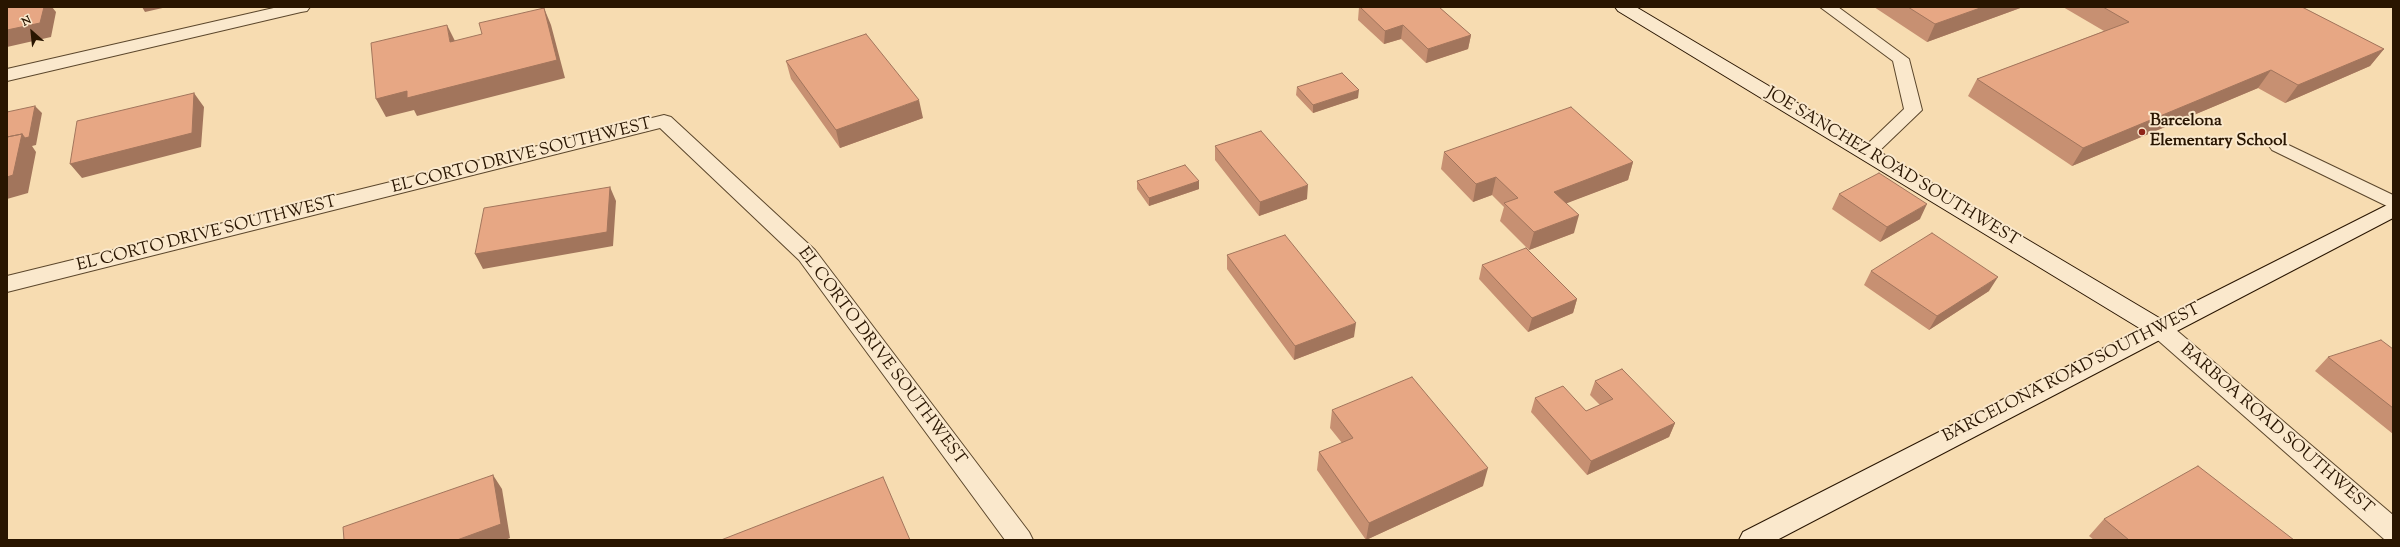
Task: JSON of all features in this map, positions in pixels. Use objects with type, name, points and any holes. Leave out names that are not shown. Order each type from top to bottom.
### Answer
[{"type":"street","points":[[7,74],[301,7]]},
{"type":"street","name":"JOE SANCHEZ ROAD SOUTHWEST","points":[[1624,7],[2160,329]]},
{"type":"street","name":"EL CORTO DRIVE SOUTHWEST","points":[[7,284],[664,121],[807,255],[1020,540]]},
{"type":"street","name":"BARCELONA ROAD SOUTHWEST","points":[[1752,540],[2393,209]]},
{"type":"street","name":"BARBOA ROAD SOUTHWEST","points":[[2160,329],[2393,531]]},
{"type":"lane","points":[[1828,7],[1901,59],[1913,110],[1867,153]]},
{"type":"lane","points":[[2278,146],[2393,203]]},
{"type":"building","points":[[7,7],[44,7],[40,23],[7,30]]},
{"type":"building","points":[[1360,7],[1439,7],[1471,35],[1428,49],[1403,25],[1385,31]]},
{"type":"building","points":[[1908,7],[1983,7],[1935,24]]},
{"type":"building","points":[[2103,7],[2302,7],[2384,49],[2298,85],[2271,70],[2083,148],[1977,79],[2129,22]]},
{"type":"building","points":[[544,8],[557,60],[407,98],[407,91],[376,99],[371,43],[447,25],[450,42],[482,34],[479,23]]},
{"type":"building","points":[[866,34],[919,100],[836,130],[786,61]]},
{"type":"building","points":[[1342,73],[1359,90],[1313,105],[1297,87]]},
{"type":"building","points":[[194,93],[192,133],[70,164],[77,121]]},
{"type":"building","points":[[35,106],[29,137],[25,138],[22,134],[7,137],[7,112]]},
{"type":"building","points":[[1571,107],[1633,162],[1554,192],[1579,215],[1534,232],[1504,203],[1518,198],[1496,177],[1476,184],[1444,152]]},
{"type":"building","points":[[1261,131],[1308,185],[1260,202],[1215,146]]},
{"type":"building","points":[[22,134],[13,175],[7,177],[7,137]]},
{"type":"building","points":[[1185,165],[1199,181],[1149,198],[1137,181]]},
{"type":"building","points":[[1879,173],[1927,204],[1887,227],[1839,194]]},
{"type":"building","points":[[610,187],[607,232],[475,254],[484,208]]},
{"type":"building","points":[[1932,233],[1998,277],[1937,316],[1871,271]]},
{"type":"building","points":[[1285,235],[1356,323],[1295,346],[1227,255]]},
{"type":"building","points":[[1526,248],[1577,299],[1532,318],[1482,265]]},
{"type":"building","points":[[2381,340],[2393,349],[2393,408],[2328,357]]},
{"type":"building","points":[[1622,369],[1675,423],[1591,461],[1535,398],[1563,386],[1586,411],[1613,399],[1595,381]]},
{"type":"building","points":[[1412,377],[1488,468],[1369,523],[1319,452],[1353,438],[1332,410]]},
{"type":"building","points":[[2198,466],[2294,540],[2129,540],[2104,519]]},
{"type":"building","points":[[493,475],[501,524],[457,540],[344,540],[343,527]]},
{"type":"building","points":[[883,477],[910,540],[721,540]]},
{"type":"place","name":"Barcelona Elementary School","points":[[2142,132]]}]
